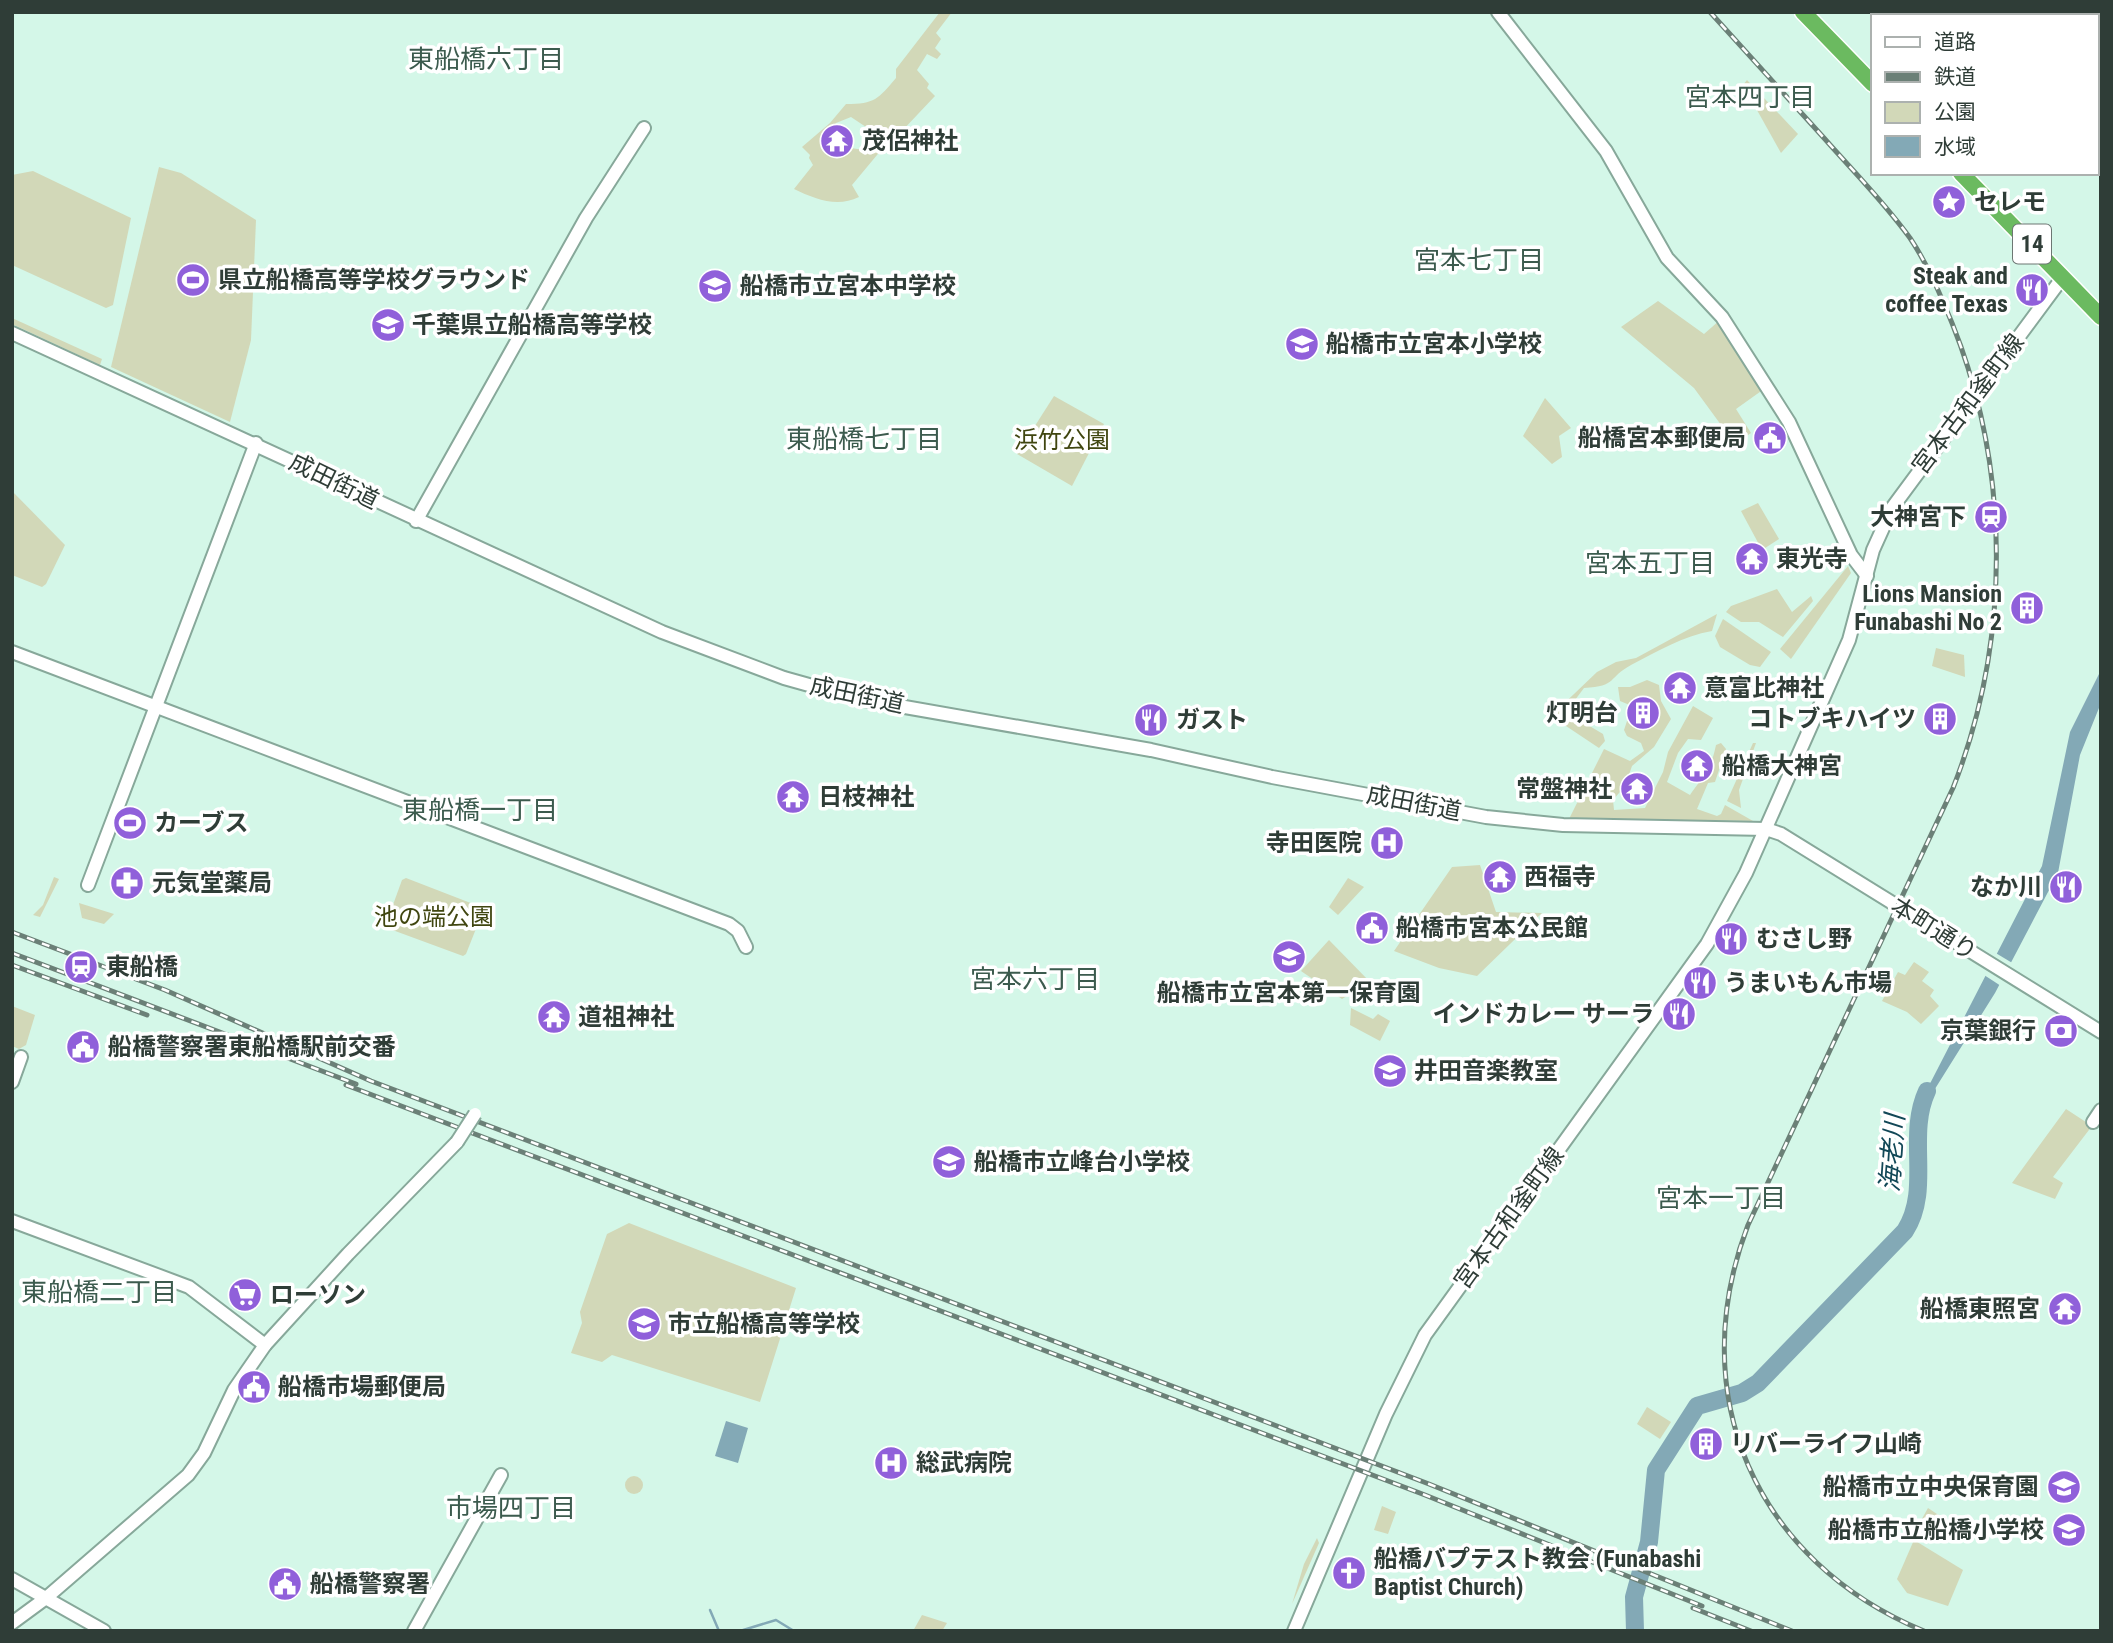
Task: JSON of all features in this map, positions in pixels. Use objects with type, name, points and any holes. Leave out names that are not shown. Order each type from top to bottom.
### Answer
[{"type":"highway","points":[[1803,12],[1871,82]]},
{"type":"highway","name":"14","points":[[1963,175],[2101,317]]},
{"type":"street","points":[[1498,12],[1606,151],[1667,258],[1722,317],[1785,415],[1851,555],[1867,576]]},
{"type":"street","points":[[416,522],[586,218],[644,128]]},
{"type":"street","name":"宮本古和釜町線","points":[[1294,1631],[1386,1414],[1424,1335],[1707,944],[1760,847],[1849,640],[1881,528],[1892,509],[2063,277]]},
{"type":"street","name":"成田街道","points":[[12,333],[256,443],[416,522],[693,645],[784,678],[859,699],[1151,750],[1272,777],[1532,824],[1766,829]]},
{"type":"street","points":[[88,885],[256,443]]},
{"type":"street","points":[[12,652],[729,924],[738,931],[746,947]]},
{"type":"street","name":"本町通り","points":[[1766,829],[1782,834],[2101,1032]]},
{"type":"street","points":[[12,1082],[22,1058]]},
{"type":"street","points":[[2093,1122],[2101,1110]]},
{"type":"street","points":[[12,1623],[46,1598],[188,1475],[204,1453],[234,1390],[265,1345],[348,1254],[457,1143],[475,1114]]},
{"type":"street","points":[[12,1221],[189,1287],[265,1345]]},
{"type":"street","points":[[414,1631],[501,1475]]},
{"type":"street","points":[[12,1579],[104,1631]]},
{"type":"green space","points":[[940,12],[952,12],[936,33],[941,39],[935,48],[941,54],[937,59],[927,54],[917,70],[935,96],[901,132],[897,131],[852,185],[859,197],[834,202],[794,189],[813,165],[810,155],[802,147],[830,123],[846,104],[864,103],[880,95],[896,78],[896,69]],"holes":[[[851,117],[875,133],[865,150],[843,147],[831,154],[825,148],[830,143],[825,137],[836,123]]]},
{"type":"green space","points":[[1747,80],[1798,134],[1781,153],[1743,85]]},
{"type":"green space","name":"県立船橋高等学校グラウンド","points":[[159,167],[181,173],[256,220],[251,340],[230,422],[111,367]]},
{"type":"green space","points":[[33,171],[131,218],[113,305],[106,308],[12,265],[12,175]]},
{"type":"green space","points":[[1658,301],[1704,334],[1720,320],[1764,389],[1736,409],[1751,433],[1735,444],[1694,388],[1621,327]]},
{"type":"green space","points":[[12,318],[102,359],[100,365],[12,324]]},
{"type":"green space","name":"浜竹公園","points":[[1054,396],[1104,424],[1072,486],[1017,454]]},
{"type":"green space","points":[[1545,398],[1571,428],[1559,436],[1562,457],[1552,464],[1523,436]]},
{"type":"green space","points":[[12,491],[65,545],[42,587],[12,575]]},
{"type":"green space","points":[[1758,503],[1779,539],[1762,550],[1741,511]]},
{"type":"green space","points":[[1848,566],[1851,573],[1791,659],[1780,649]]},
{"type":"green space","points":[[1777,589],[1792,612],[1811,596],[1813,601],[1783,637],[1759,622],[1741,622],[1726,612],[1731,606]]},
{"type":"green space","points":[[1717,614],[1712,631],[1691,636],[1661,649],[1623,670],[1607,683],[1584,688],[1566,712],[1603,734],[1605,741],[1599,748],[1551,716],[1597,672],[1616,662],[1636,658]]},
{"type":"green space","points":[[1723,619],[1771,652],[1760,667],[1750,665],[1720,647],[1715,636]]},
{"type":"green space","points":[[1936,648],[1964,655],[1965,677],[1932,666]]},
{"type":"green space","points":[[1647,680],[1659,685],[1661,701],[1671,719],[1654,747],[1632,766],[1625,786],[1613,800],[1614,810],[1645,808],[1663,772],[1668,752],[1693,706],[1713,718],[1701,740],[1688,739],[1678,753],[1667,782],[1690,795],[1709,767],[1716,745],[1721,743],[1726,749],[1715,782],[1708,783],[1697,809],[1717,816],[1725,805],[1753,821],[1569,819],[1604,749],[1630,761],[1644,751],[1641,743],[1627,736],[1624,730],[1632,706],[1620,701],[1618,687],[1630,687]]},
{"type":"green space","points":[[1753,743],[1756,743],[1739,790],[1741,808],[1727,801]]},
{"type":"green space","points":[[1480,865],[1496,912],[1542,913],[1477,976],[1439,968],[1394,951],[1452,867]]},
{"type":"green space","points":[[54,877],[59,879],[40,917],[33,915],[43,905]]},
{"type":"green space","name":"池の端公園","points":[[406,878],[481,907],[483,911],[466,954],[463,956],[387,928],[386,924],[402,880]]},
{"type":"green space","points":[[1348,878],[1364,887],[1338,915],[1329,907]]},
{"type":"green space","points":[[79,903],[114,914],[104,924],[82,918]]},
{"type":"green space","points":[[1329,940],[1370,982],[1342,999],[1301,971]]},
{"type":"green space","points":[[1914,962],[1929,972],[1922,981],[1934,990],[1930,996],[1939,1006],[1921,1024],[1907,1012],[1882,1001],[1898,972],[1905,975]]},
{"type":"green space","points":[[12,1006],[35,1015],[26,1045],[19,1049],[12,1046]]},
{"type":"green space","points":[[1351,1008],[1373,1019],[1378,1014],[1390,1021],[1380,1041],[1350,1025]]},
{"type":"green space","points":[[2066,1109],[2092,1126],[2053,1177],[2063,1183],[2055,1199],[2012,1183]]},
{"type":"green space","points":[[629,1223],[796,1288],[760,1402],[612,1355],[602,1362],[571,1353],[582,1323],[580,1312],[607,1234]]},
{"type":"green space","points":[[1647,1407],[1671,1422],[1660,1439],[1637,1424]]},
{"type":"green space","points":[[630,1476],[638,1476],[643,1485],[641,1492],[630,1494],[625,1489],[625,1481]]},
{"type":"green space","points":[[1382,1506],[1396,1512],[1388,1534],[1374,1530]]},
{"type":"green space","points":[[1928,1508],[1943,1518],[1934,1533],[1919,1524]]},
{"type":"green space","points":[[1317,1538],[1319,1543],[1292,1604],[1304,1564]]},
{"type":"green space","points":[[1914,1540],[1963,1570],[1948,1606],[1907,1593],[1897,1579]]},
{"type":"green space","points":[[922,1615],[947,1623],[942,1631],[913,1631]]},
{"type":"water","points":[[2101,670],[2101,703],[2080,755],[2058,873],[1995,993],[1918,1116],[1920,1103],[2042,866],[2070,732]]},
{"type":"water","points":[[726,1421],[748,1428],[738,1463],[715,1456]]},
{"type":"pier","points":[[1994,952],[2014,964],[2001,986],[1981,973]]},
{"type":"waterway","name":"海老川","points":[[1635,1631],[1634,1597],[1649,1542],[1656,1470],[1697,1406],[1742,1393],[1758,1383],[1905,1231],[1917,1198],[1918,1126],[1927,1091]]},
{"type":"waterway","points":[[710,1610],[719,1631]]},
{"type":"waterway","points":[[740,1631],[776,1620],[794,1631]]},
{"type":"railway","points":[[1710,12],[1879,199],[1916,248],[1952,323],[1971,379],[1985,437],[1994,496],[1994,615],[1986,674],[1972,732],[1953,788],[1748,1225],[1730,1288],[1724,1350],[1731,1410],[1748,1466],[1777,1517],[1816,1562],[1865,1600],[1924,1631]]},
{"type":"railway","points":[[12,932],[165,990],[371,1081],[1429,1484],[1792,1631]]},
{"type":"railway","points":[[12,953],[356,1084]]},
{"type":"railway","points":[[12,965],[147,1015]]},
{"type":"railway","points":[[346,1085],[1425,1495],[1702,1606]]},
{"type":"railway","points":[[1693,1608],[1751,1631]]},
{"type":"place","name":"茂侶神社","points":[[837,141]]},
{"type":"place","name":"セレモ","points":[[1949,202]]},
{"type":"place","name":"県立船橋高等学校グラウンド","points":[[193,280]]},
{"type":"place","name":"船橋市立宮本中学校","points":[[715,286]]},
{"type":"place","name":"Steak and coffee Texas","points":[[2032,290]]},
{"type":"place","name":"千葉県立船橋高等学校","points":[[388,325]]},
{"type":"place","name":"船橋市立宮本小学校","points":[[1302,344]]},
{"type":"place","name":"船橋宮本郵便局","points":[[1770,438]]},
{"type":"place","name":"大神宮下","points":[[1991,517]]},
{"type":"place","name":"東光寺","points":[[1752,559]]},
{"type":"place","name":"Lions Mansion Funabashi No 2","points":[[2027,608]]},
{"type":"place","name":"意富比神社","points":[[1680,688]]},
{"type":"place","name":"灯明台","points":[[1643,713]]},
{"type":"place","name":"コトブキハイツ","points":[[1940,719]]},
{"type":"place","name":"ガスト","points":[[1151,720]]},
{"type":"place","name":"船橋大神宮","points":[[1697,766]]},
{"type":"place","name":"常盤神社","points":[[1637,789]]},
{"type":"place","name":"日枝神社","points":[[793,797]]},
{"type":"place","name":"カーブス","points":[[130,823]]},
{"type":"place","name":"寺田医院","points":[[1387,843]]},
{"type":"place","name":"西福寺","points":[[1500,877]]},
{"type":"place","name":"元気堂薬局","points":[[127,883]]},
{"type":"place","name":"なか川","points":[[2066,887]]},
{"type":"place","name":"船橋市宮本公民館","points":[[1372,928]]},
{"type":"place","name":"むさし野","points":[[1731,939]]},
{"type":"place","name":"船橋市立宮本第一保育園","points":[[1289,957]]},
{"type":"place","name":"東船橋","points":[[81,967]]},
{"type":"place","name":"うまいもん市場","points":[[1700,983]]},
{"type":"place","name":"インドカレー サーラ","points":[[1679,1014]]},
{"type":"place","name":"道祖神社","points":[[554,1017]]},
{"type":"place","name":"京葉銀行","points":[[2061,1031]]},
{"type":"place","name":"船橋警察署東船橋駅前交番","points":[[83,1047]]},
{"type":"place","name":"井田音楽教室","points":[[1390,1071]]},
{"type":"place","name":"船橋市立峰台小学校","points":[[949,1162]]},
{"type":"place","name":"ローソン","points":[[245,1295]]},
{"type":"place","name":"船橋東照宮","points":[[2065,1309]]},
{"type":"place","name":"市立船橋高等学校","points":[[644,1324]]},
{"type":"place","name":"船橋市場郵便局","points":[[254,1387]]},
{"type":"place","name":"リバーライフ山崎","points":[[1706,1444]]},
{"type":"place","name":"総武病院","points":[[891,1463]]},
{"type":"place","name":"船橋市立中央保育園","points":[[2064,1487]]},
{"type":"place","name":"船橋市立船橋小学校","points":[[2069,1530]]},
{"type":"place","name":"船橋バプテスト教会 (Funabashi Baptist Church)","points":[[1349,1573]]},
{"type":"place","name":"船橋警察署","points":[[285,1584]]},
{"type":"district","name":"東船橋六丁目","points":[[486,59]]},
{"type":"district","name":"宮本四丁目","points":[[1750,97]]},
{"type":"district","name":"宮本七丁目","points":[[1479,260]]},
{"type":"district","name":"東船橋七丁目","points":[[864,439]]},
{"type":"district","name":"宮本五丁目","points":[[1650,563]]},
{"type":"district","name":"東船橋一丁目","points":[[480,810]]},
{"type":"district","name":"宮本六丁目","points":[[1035,979]]},
{"type":"district","name":"宮本一丁目","points":[[1721,1198]]},
{"type":"district","name":"東船橋二丁目","points":[[99,1292]]},
{"type":"district","name":"市場四丁目","points":[[511,1508]]}]
